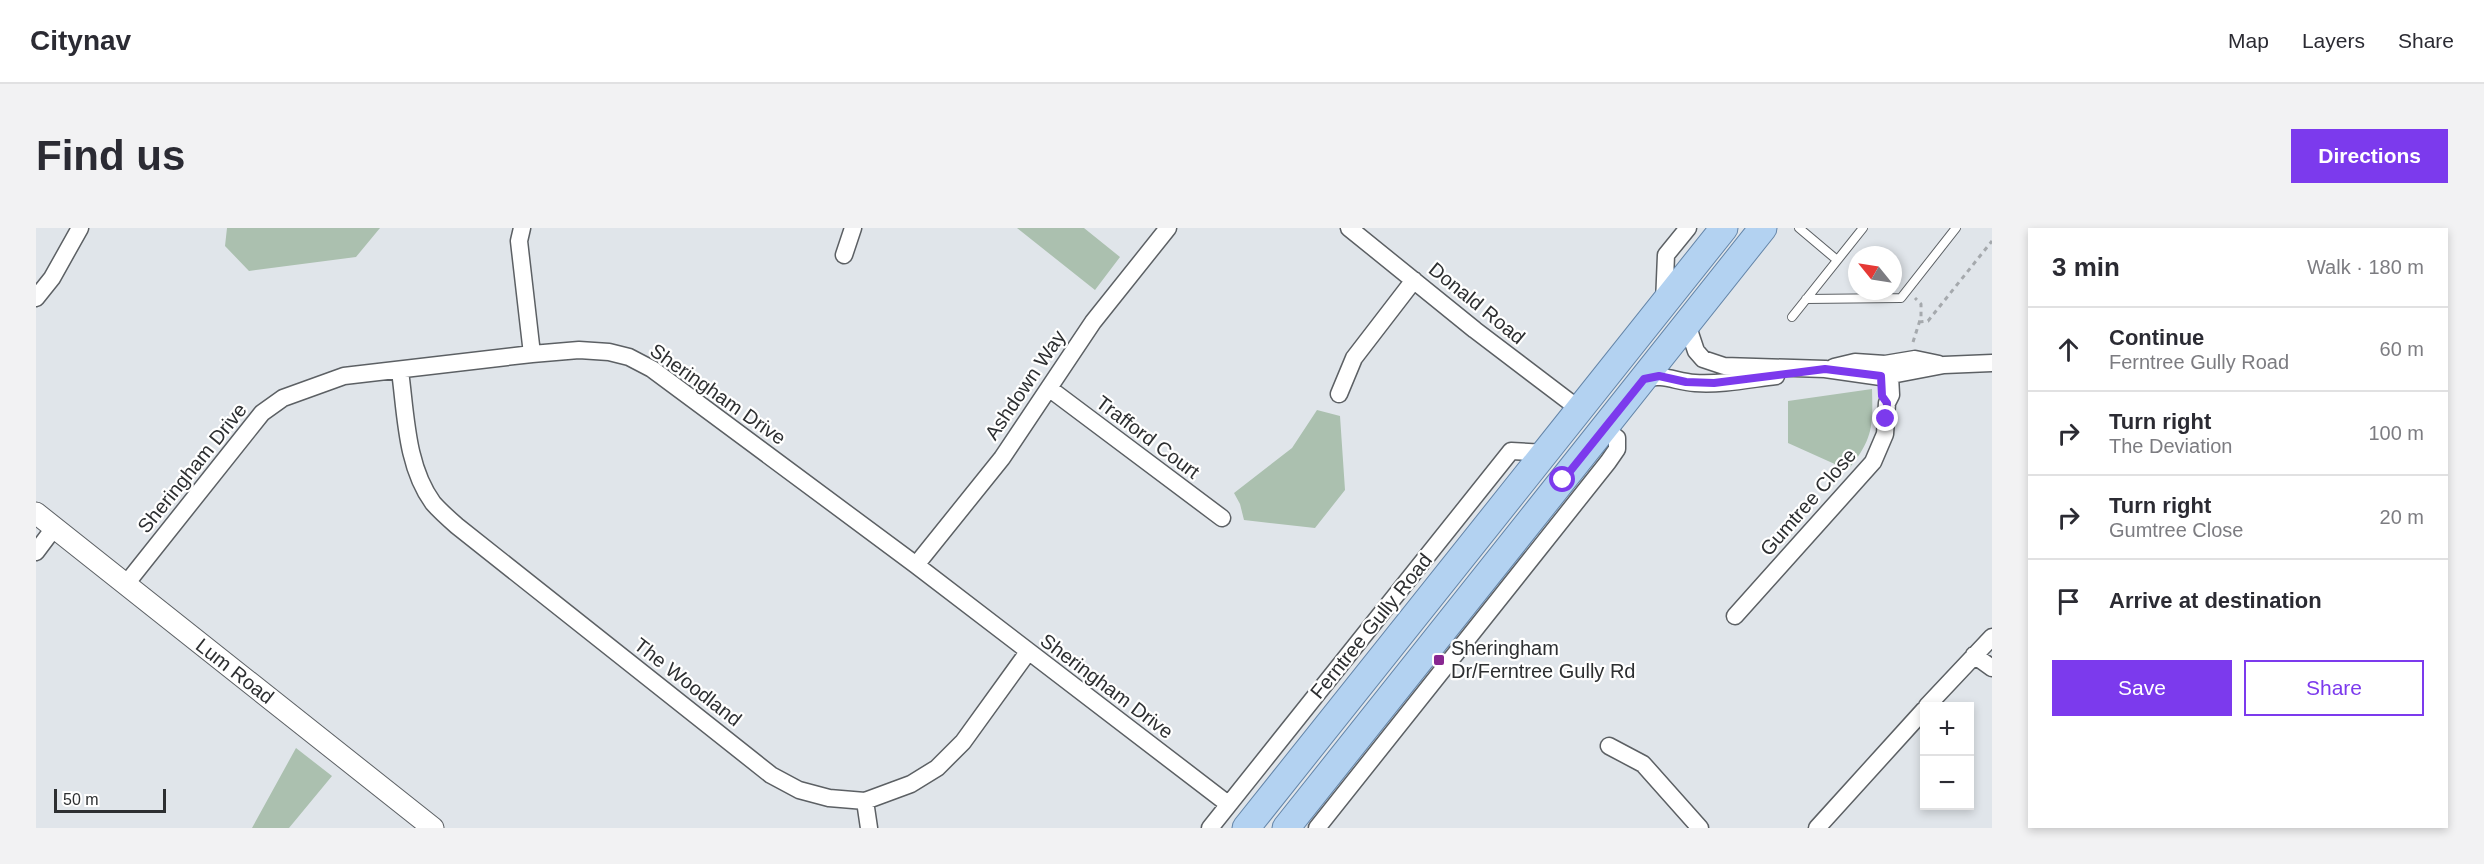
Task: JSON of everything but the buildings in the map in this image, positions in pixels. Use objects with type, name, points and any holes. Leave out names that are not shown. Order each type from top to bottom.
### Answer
[{"type":"main road","name":"Ferntree Gully Road","points":[[1246,828],[1724,228]]},
{"type":"main road","points":[[1286,828],[1490,591],[1604,428],[1763,228]]},
{"type":"main road","points":[[1580,410],[1604,428]]},
{"type":"street","points":[[522,228],[519,241],[532,354]]},
{"type":"street","points":[[844,255],[853,228]]},
{"type":"street","name":"Ashdown Way","points":[[916,565],[1002,458],[1093,322],[1168,228]]},
{"type":"street","name":"Donald Road","points":[[1349,228],[1475,330],[1580,410]]},
{"type":"street","points":[[1664,304],[1661,262],[1688,228]]},
{"type":"street","points":[[36,298],[52,278],[73,230]]},
{"type":"street","points":[[1340,394],[1354,358],[1414,279]]},
{"type":"street","points":[[1690,320],[1690,333],[1696,351],[1703,359],[1713,363],[1732,366],[1825,369]]},
{"type":"street","name":"Sheringham Drive","points":[[126,584],[262,413],[283,398],[344,376],[532,354],[579,350],[609,352],[629,357],[652,369],[916,565],[1228,804]]},
{"type":"street","points":[[1644,379],[1659,376],[1686,382],[1714,383],[1825,369],[1855,362],[1885,372],[1944,365],[1992,363]]},
{"type":"street","name":"The Woodland","points":[[400,371],[412,456],[420,481],[434,504],[457,526],[771,775],[799,790],[829,798],[865,801],[911,784],[938,768],[963,742],[1028,652]]},
{"type":"street","name":"Gumtree Close","points":[[1735,616],[1873,462],[1885,434],[1887,403],[1891,396],[1885,372]]},
{"type":"street","name":"Trafford Court","points":[[1050,389],[1222,518]]},
{"type":"street","name":"Ferntree Gully Road","points":[[1210,828],[1511,451],[1546,453]]},
{"type":"street","name":"Lum Road","points":[[36,513],[433,828]]},
{"type":"street","points":[[36,552],[54,528]]},
{"type":"street","points":[[1317,828],[1490,591]]},
{"type":"street","points":[[1931,702],[1992,637]]},
{"type":"street","points":[[1974,655],[1992,669]]},
{"type":"street","points":[[1817,828],[1920,715]]},
{"type":"street","points":[[1609,746],[1643,764],[1700,828]]},
{"type":"street","points":[[865,801],[869,828]]},
{"type":"lane","points":[[1798,228],[1838,260]]},
{"type":"lane","points":[[1792,317],[1863,228]]},
{"type":"lane","points":[[1806,299],[1901,298],[1956,228]]},
{"type":"path","points":[[1919,322],[1928,321],[1992,241]]},
{"type":"path","points":[[1907,290],[1921,304],[1919,322],[1912,342]]},
{"type":"green space","points":[[227,228],[380,228],[356,257],[249,271],[225,246]]},
{"type":"green space","points":[[1017,228],[1084,228],[1120,257],[1095,290]]},
{"type":"green space","points":[[1872,389],[1870,432],[1862,450],[1848,470],[1788,443],[1788,401]]},
{"type":"green space","points":[[1317,410],[1340,416],[1345,490],[1315,528],[1244,520],[1240,504],[1234,493],[1292,448]]},
{"type":"green space","points":[[296,748],[332,776],[289,828],[252,828]]},
{"type":"place","name":"Sheringham Dr/Ferntree Gully Rd","points":[[1439,660]]},
{"type":"route","points":[[1563,480],[1644,379],[1652,376],[1697,383],[1739,381],[1825,369],[1881,376],[1882,396],[1887,403],[1886,419]]}]
